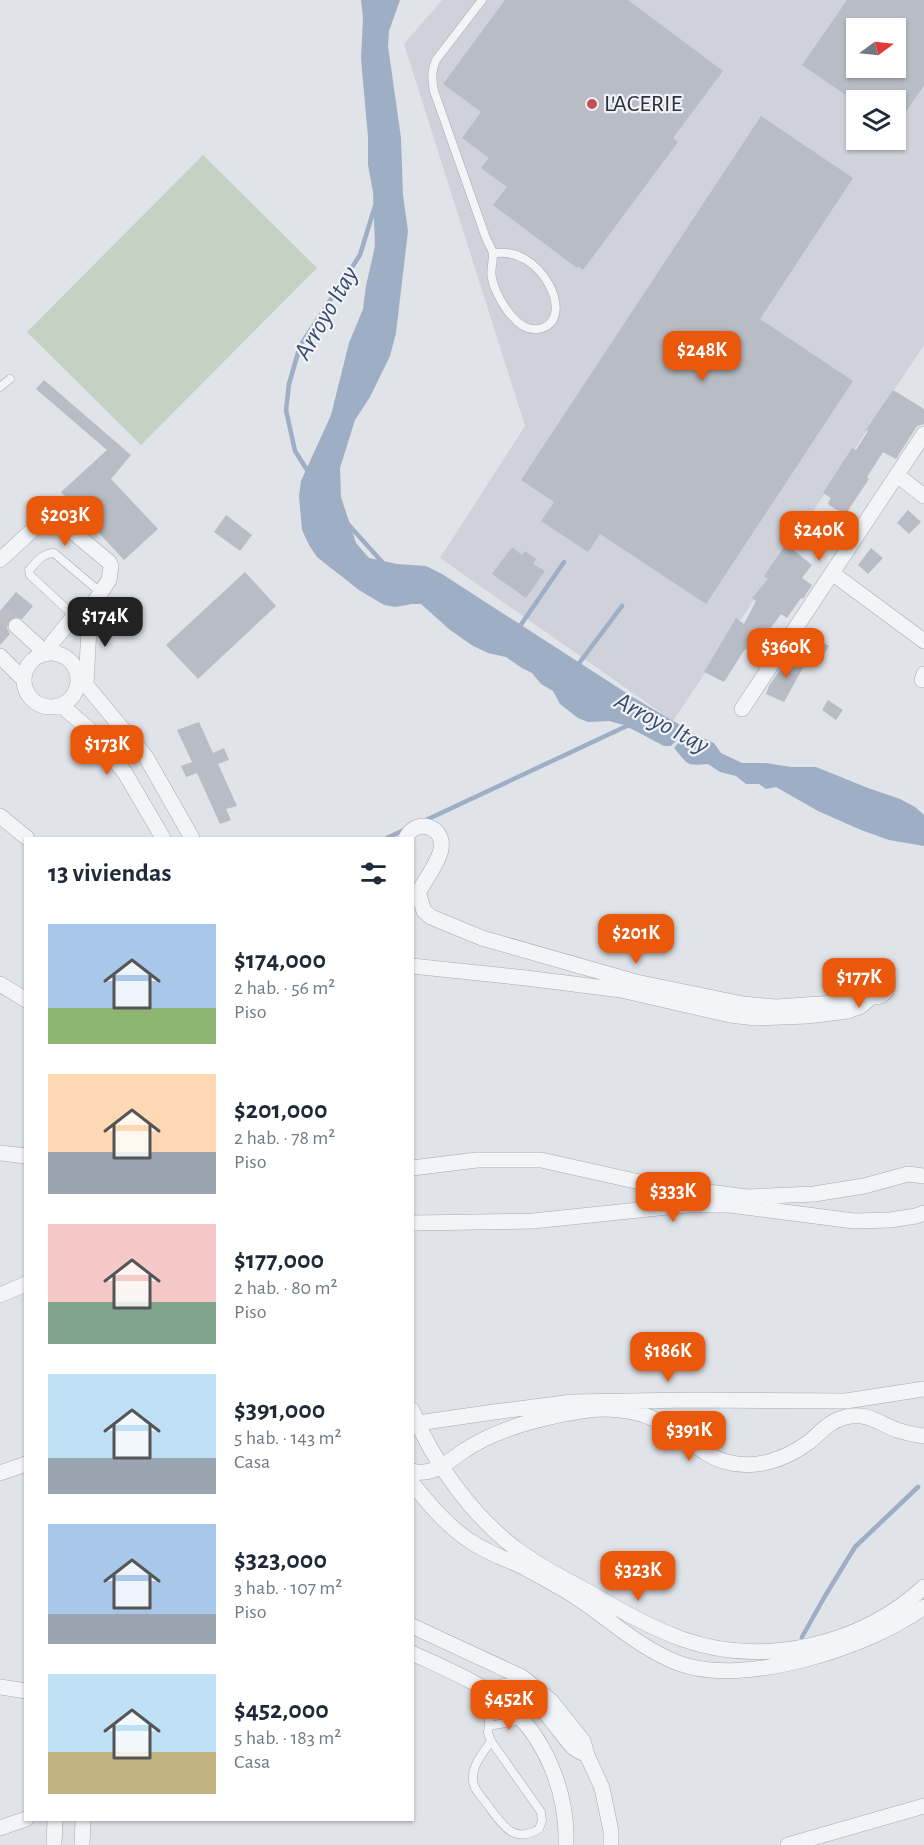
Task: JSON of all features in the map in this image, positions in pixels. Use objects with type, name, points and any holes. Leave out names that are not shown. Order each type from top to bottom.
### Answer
[{"type":"street","points":[[742,709],[924,434]]},
{"type":"street","points":[[897,475],[924,496]]},
{"type":"street","points":[[0,560],[40,523],[54,519],[63,523],[109,562],[111,572],[109,580],[90,609],[81,679],[73,695],[62,705],[54,707],[39,705],[28,694],[24,680],[0,656]]},
{"type":"street","points":[[832,573],[924,641]]},
{"type":"street","points":[[51,654],[52,643],[74,616],[78,612],[90,609]]},
{"type":"street","points":[[16,626],[51,654],[69,660],[81,679],[146,758],[191,837]]},
{"type":"street","points":[[24,680],[28,665],[40,656],[51,654]]},
{"type":"street","points":[[62,705],[91,731],[125,772],[162,837]]},
{"type":"street","points":[[0,816],[26,837]]},
{"type":"street","points":[[406,837],[416,827],[425,826],[434,830],[441,840],[440,854],[415,898],[424,911],[430,917],[482,938],[636,982],[732,1002],[776,1007],[835,1003],[867,993],[861,1006],[848,1011],[807,1016],[756,1018],[730,1016],[621,990],[414,966]]},
{"type":"street","points":[[0,984],[24,999]]},
{"type":"street","points":[[0,1153],[24,1156]]},
{"type":"street","points":[[414,1168],[477,1160],[541,1161],[652,1185],[747,1197],[814,1194],[864,1186],[908,1174],[924,1176]]},
{"type":"street","points":[[414,1223],[533,1221],[687,1205],[730,1205],[854,1221],[890,1220],[924,1213]]},
{"type":"street","points":[[5,1293],[24,1285]]},
{"type":"street","points":[[5,1293],[24,1298]]},
{"type":"street","points":[[924,1389],[846,1401],[572,1402],[414,1420],[467,1503],[500,1536],[522,1553],[642,1623],[683,1639],[704,1645],[753,1651],[811,1647],[850,1634],[897,1610],[924,1587]]},
{"type":"street","points":[[414,1471],[425,1472],[442,1466],[477,1443],[501,1433],[538,1420],[584,1410],[613,1410],[646,1415],[662,1422],[711,1456],[728,1463],[746,1465],[775,1461],[809,1442],[826,1426],[845,1417],[864,1416],[897,1430],[924,1436]]},
{"type":"street","points":[[0,1473],[24,1465]]},
{"type":"street","points":[[414,1485],[435,1511],[468,1540],[491,1554],[566,1590],[641,1646],[679,1664],[715,1670],[755,1669],[830,1652],[876,1635],[908,1619],[924,1607]]},
{"type":"street","points":[[414,1627],[522,1677],[551,1701],[583,1741],[586,1755],[602,1788],[611,1845]]},
{"type":"street","points":[[414,1654],[492,1693],[508,1705],[530,1730],[555,1776],[562,1799],[566,1845]]},
{"type":"street","points":[[0,1687],[24,1691]]},
{"type":"street","points":[[492,1693],[505,1687],[520,1691],[549,1716],[575,1749],[586,1755]]},
{"type":"street","points":[[788,1845],[923,1804]]},
{"type":"street","points":[[0,1828],[24,1819]]},
{"type":"street","points":[[54,1845],[55,1821]]},
{"type":"street","points":[[82,1845],[83,1821]]},
{"type":"lane","points":[[482,0],[436,60],[431,78],[439,108],[493,254],[491,276],[495,288],[514,318],[522,326],[533,330],[544,328],[555,316],[556,305],[552,290],[542,272],[524,258],[513,253],[493,254]]},
{"type":"lane","points":[[0,387],[10,379]]},
{"type":"lane","points":[[74,616],[30,575],[30,570],[41,558],[47,553],[54,554],[100,592]]},
{"type":"lane","points":[[491,1741],[477,1761],[473,1780],[476,1790],[506,1829],[520,1835],[531,1834],[539,1830],[542,1821],[541,1812],[491,1741],[489,1726],[492,1693]]},
{"type":"lane","points":[[489,1726],[521,1720]]},
{"type":"shaded area","points":[[442,0],[924,0],[924,345],[673,721],[440,558],[525,426],[404,44]]},
{"type":"green space","points":[[203,155],[317,268],[141,445],[27,332]]},
{"type":"water","points":[[361,0],[400,0],[389,31],[388,46],[401,138],[403,195],[408,231],[396,333],[390,356],[370,397],[355,420],[340,468],[341,497],[356,543],[369,558],[397,564],[426,566],[442,574],[631,696],[687,729],[671,746],[664,746],[624,725],[609,721],[588,722],[578,718],[560,704],[553,691],[541,684],[532,673],[506,657],[488,653],[473,646],[450,630],[421,604],[395,607],[384,605],[359,590],[317,557],[302,530],[299,496],[301,481],[331,415],[349,343],[363,309],[375,246],[373,192],[368,165],[368,137],[361,59],[363,18]]},
{"type":"water","points":[[688,731],[714,743],[721,753],[742,763],[816,767],[900,799],[924,815],[924,846],[889,840],[861,830],[818,811],[776,787],[766,789],[759,784],[746,784],[736,776],[720,772],[708,764],[688,763],[674,748]]},
{"type":"building","name":"L'ACERIE","points":[[505,0],[628,0],[723,71],[673,138],[678,142],[583,270],[578,266],[577,268],[493,205],[507,187],[481,168],[489,158],[462,138],[481,112],[443,84]]},
{"type":"building","points":[[847,0],[924,0],[924,85],[906,112],[906,90],[846,90],[846,95],[802,65]]},
{"type":"building","points":[[761,116],[853,178],[760,319],[853,381],[706,604],[600,534],[588,552],[541,521],[554,502],[521,480]]},
{"type":"building","points":[[44,380],[131,455],[111,479],[158,529],[124,560],[61,492],[107,450],[36,389]]},
{"type":"building","points":[[893,390],[924,409],[924,424],[917,426],[896,459],[883,452],[867,477],[869,479],[845,515],[829,505],[831,498],[823,493],[852,448],[856,450],[868,431],[866,430]]},
{"type":"building","points":[[908,510],[921,522],[909,534],[897,523]]},
{"type":"building","points":[[226,515],[252,535],[240,551],[214,532]]},
{"type":"building","points":[[786,544],[812,565],[802,578],[812,585],[787,618],[781,614],[765,636],[773,642],[765,657],[752,648],[750,652],[745,649],[724,682],[704,672],[736,618],[744,624],[756,601],[752,598],[768,579],[764,576]]},
{"type":"building","points":[[512,547],[522,555],[525,551],[536,559],[533,564],[545,571],[526,598],[492,574]]},
{"type":"building","points":[[871,548],[883,558],[868,574],[858,565]]},
{"type":"building","points":[[245,572],[276,606],[198,679],[166,645]]},
{"type":"building","points":[[16,592],[33,606],[22,619],[14,617],[8,620],[7,628],[10,634],[0,645],[0,611]]},
{"type":"building","points":[[816,638],[829,646],[822,657],[809,650]]},
{"type":"building","points":[[789,656],[794,659],[796,657],[805,664],[784,702],[766,694]]},
{"type":"building","points":[[828,700],[843,710],[836,720],[822,710]]},
{"type":"building","points":[[199,722],[213,753],[224,748],[229,760],[218,764],[237,806],[226,809],[231,820],[220,824],[197,773],[186,777],[181,766],[192,762],[177,730]]},
{"type":"waterway","name":"Arroyo Itay","points":[[309,473],[295,451],[286,410],[289,384],[300,346],[360,255],[375,206]]},
{"type":"waterway","name":"Arroyo Itay","points":[[347,523],[383,563]]},
{"type":"waterway","points":[[518,629],[564,562]]},
{"type":"waterway","points":[[577,666],[622,606]]},
{"type":"waterway","points":[[424,821],[631,724]]},
{"type":"waterway","points":[[389,837],[406,829]]},
{"type":"waterway","points":[[802,1637],[855,1547],[918,1487]]},
{"type":"tunnel","points":[[0,612],[16,626]]},
{"type":"place","name":"L'ACERIE","points":[[592,104]]}]
